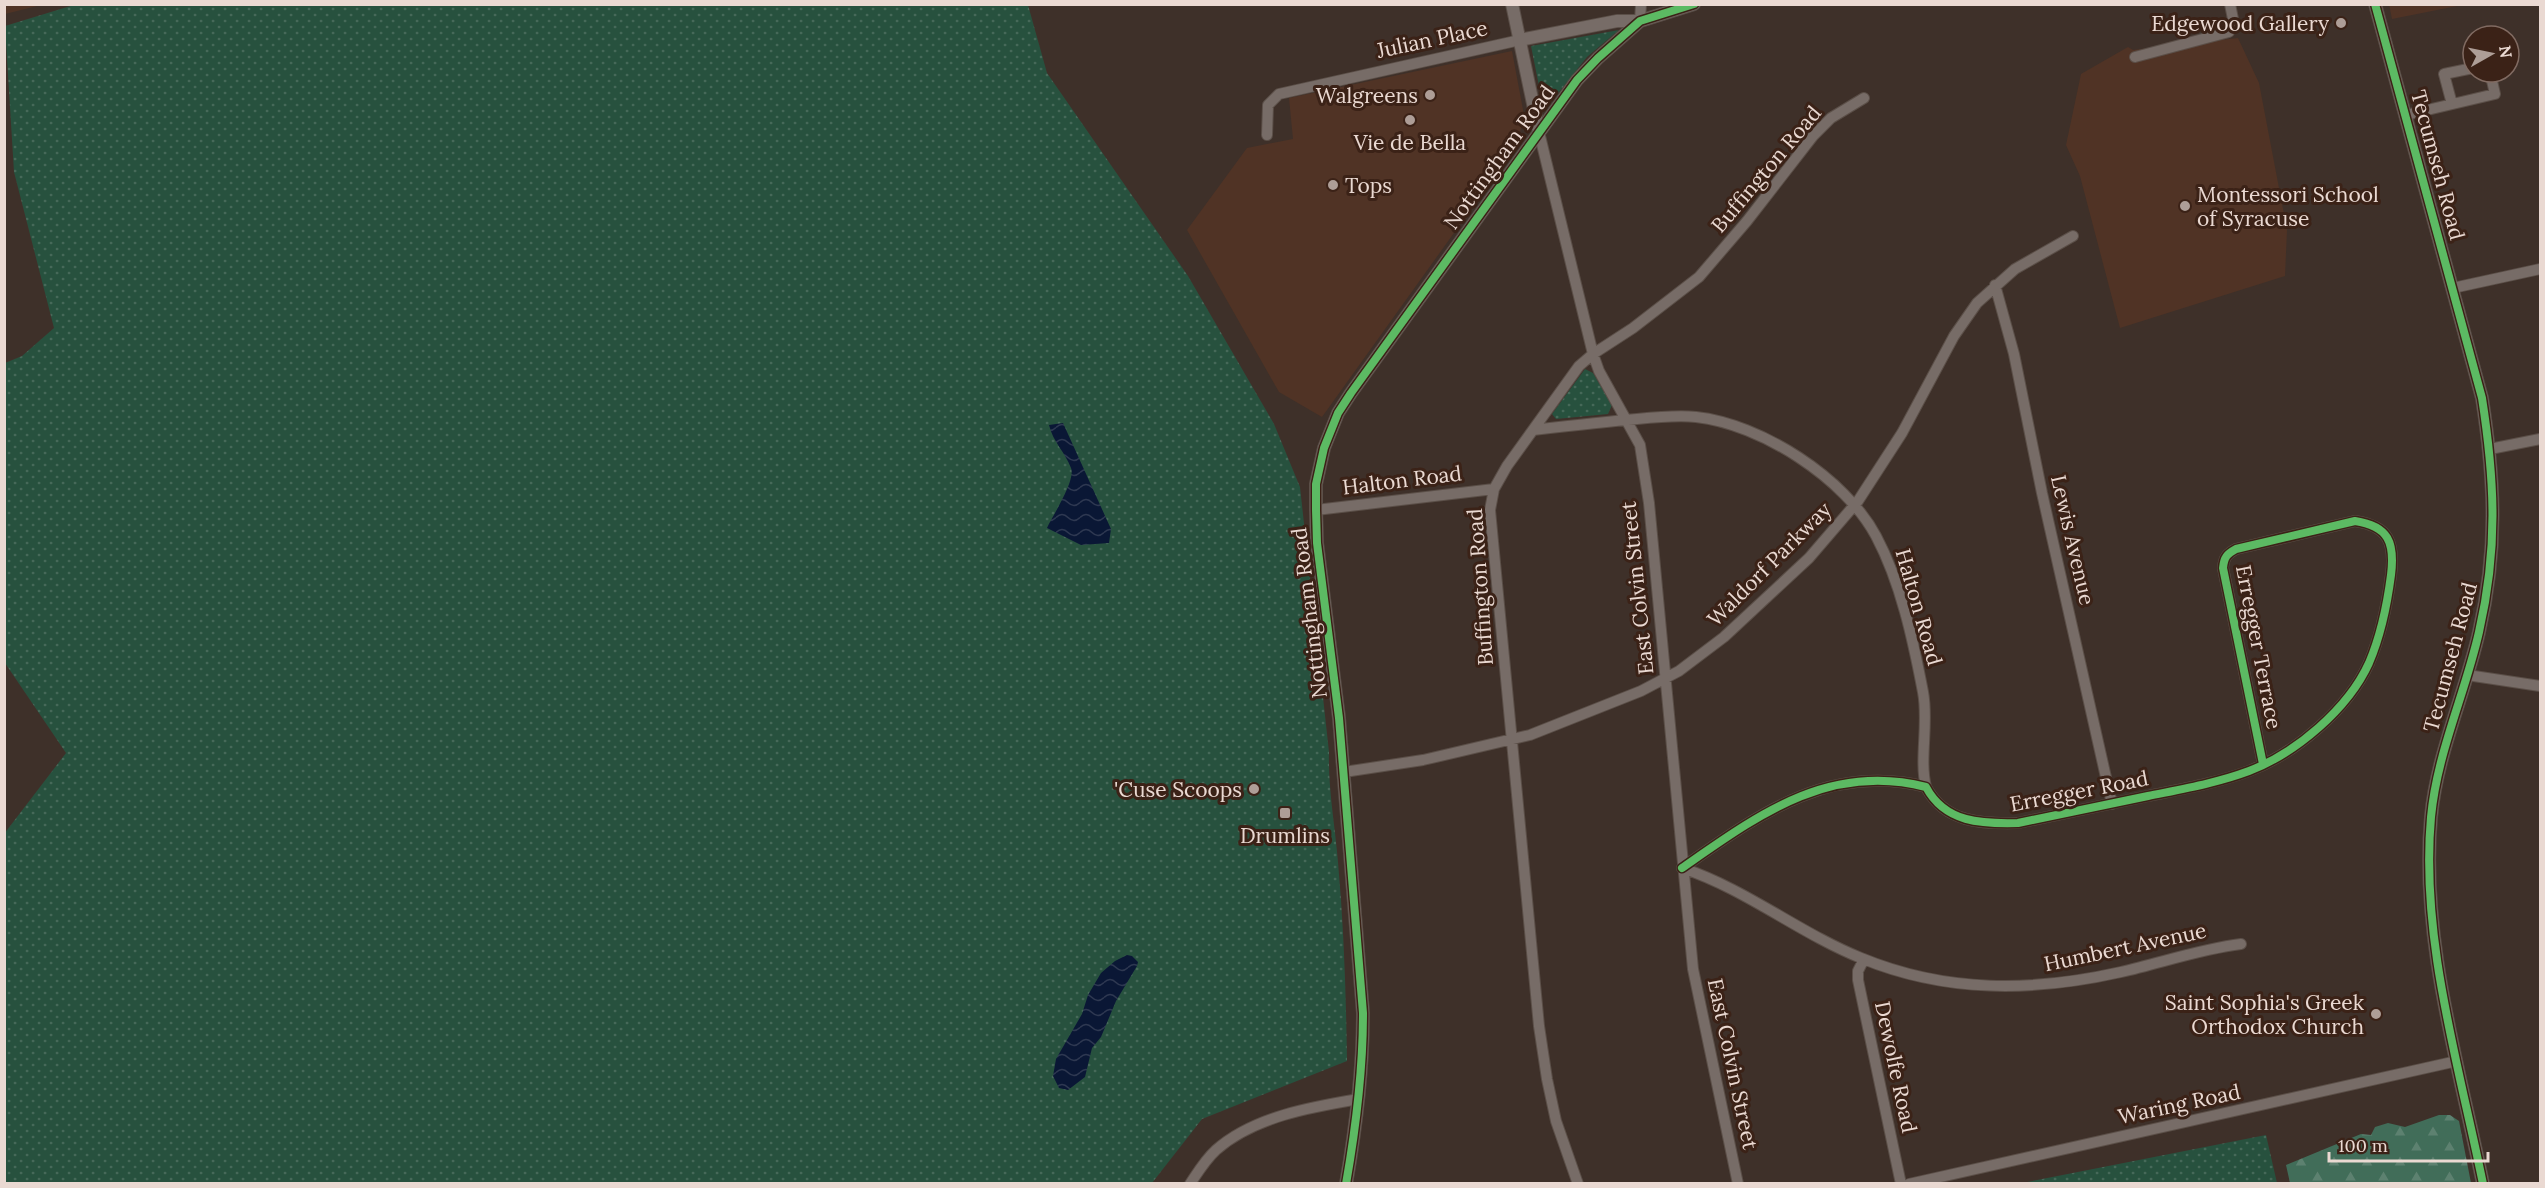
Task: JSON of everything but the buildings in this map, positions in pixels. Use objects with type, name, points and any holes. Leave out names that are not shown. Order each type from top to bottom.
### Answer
[{"type":"street","name":"East Colvin Street","points":[[1512,4],[1539,132],[1593,354],[1599,371],[1640,445],[1649,503],[1693,969],[1738,1184]]},
{"type":"street","points":[[1640,21],[1641,4]]},
{"type":"street","name":"Nottingham Road","points":[[1346,1184],[1359,1099],[1363,1013],[1344,772],[1317,543],[1316,484],[1324,448],[1338,413],[1556,107],[1584,73],[1640,21],[1694,4]]},
{"type":"street","points":[[2135,57],[2229,32],[2233,19],[2230,4]]},
{"type":"street","name":"Tecumseh Road","points":[[2375,4],[2482,398],[2490,449],[2494,526],[2489,580],[2479,633],[2440,763],[2431,814],[2428,859],[2429,894],[2436,952],[2483,1184]]},
{"type":"street","name":"Julian Place","points":[[1267,135],[1268,105],[1279,94],[1520,40],[1617,21],[1640,21]]},
{"type":"street","points":[[2452,104],[2444,74],[2461,70]]},
{"type":"street","points":[[2406,115],[2494,94],[2492,84]]},
{"type":"street","name":"Buffington Road","points":[[1578,1184],[1556,1121],[1546,1079],[1539,1026],[1490,510],[1494,489],[1507,466],[1579,366],[1700,277],[1748,221],[1813,136],[1831,118],[1864,98]]},
{"type":"street","name":"Waldorf Parkway","points":[[1344,772],[1423,760],[1511,741],[1641,691],[1666,678],[1724,637],[1760,606],[1809,558],[1854,506],[1902,433],[1954,336],[1977,303],[2015,269],[2073,236]]},
{"type":"street","points":[[2453,288],[2541,269]]},
{"type":"street","name":"Lewis Avenue","points":[[1995,285],[2014,354],[2042,493],[2112,804]]},
{"type":"street","name":"Halton Road","points":[[1533,430],[1627,420],[1695,417],[1731,423],[1771,440],[1804,461],[1843,493],[1875,534],[1903,606],[1923,694],[1926,719],[1926,787]]},
{"type":"street","points":[[2490,449],[2541,439]]},
{"type":"street","name":"Halton Road","points":[[1316,510],[1494,489]]},
{"type":"street","name":"Erregger Terrace","points":[[2355,520],[2373,523],[2385,533],[2392,549],[2392,565],[2388,603],[2368,665],[2355,687],[2323,725],[2301,742],[2264,764],[2236,641],[2223,561],[2236,549],[2355,520]]},
{"type":"street","points":[[2467,675],[2541,686]]},
{"type":"street","name":"Erregger Road","points":[[1926,787],[1939,806],[1963,819],[1987,824],[2018,823],[2209,783],[2250,771],[2264,764]]},
{"type":"street","points":[[1682,868],[1757,816],[1787,800],[1853,783],[1887,780],[1926,787]]},
{"type":"street","name":"Humbert Avenue","points":[[1682,868],[1722,884],[1797,927],[1863,959],[1946,983],[2010,987],[2068,981],[2119,973],[2241,944]]},
{"type":"street","name":"Dewolfe Road","points":[[1863,959],[1858,971],[1858,980],[1901,1184]]},
{"type":"street","name":"Waring Road","points":[[1909,1184],[2457,1061]]},
{"type":"street","points":[[1190,1184],[1215,1151],[1252,1126],[1320,1105],[1359,1099]]},
{"type":"shaded area","points":[[5,4],[41,4],[41,5],[5,14]]},
{"type":"shaded area","points":[[2389,4],[2462,4],[2462,5],[2392,19]]},
{"type":"shaded area","name":"Montessori School of Syracuse","points":[[2238,38],[2259,83],[2287,230],[2285,276],[2120,328],[2080,176],[2066,145],[2081,74],[2128,47],[2133,50]]},
{"type":"shaded area","points":[[1512,51],[1524,115],[1517,145],[1322,417],[1279,392],[1187,230],[1247,148],[1293,139],[1289,98]]},
{"type":"green space","points":[[77,4],[1028,5],[1047,73],[1188,276],[1274,424],[1300,487],[1329,752],[1337,848],[1347,1061],[1202,1119],[1152,1183],[5,1183],[4,834],[66,753],[5,663],[5,363],[22,356],[54,328],[14,172],[5,26]]},
{"type":"green space","points":[[1619,30],[1587,57],[1544,111],[1531,46]]},
{"type":"green space","points":[[1585,369],[1593,373],[1612,405],[1608,414],[1556,419],[1552,414]]},
{"type":"green space","points":[[2439,1115],[2450,1115],[2459,1121],[2471,1183],[2290,1183],[2286,1165],[2361,1134],[2371,1135],[2375,1127],[2388,1123],[2405,1127]]},
{"type":"green space","points":[[2266,1135],[2277,1183],[2022,1183]]},
{"type":"water","points":[[1063,423],[1111,529],[1109,543],[1081,545],[1047,528],[1067,489],[1072,473],[1049,425]]},
{"type":"water","points":[[1127,955],[1132,956],[1138,962],[1137,966],[1116,1001],[1101,1037],[1092,1048],[1085,1077],[1068,1090],[1059,1088],[1053,1076],[1056,1059],[1082,1014],[1088,995],[1101,973],[1115,961]]},
{"type":"cycle path","points":[[1346,1184],[1358,1099],[1363,1013],[1339,718],[1317,543],[1316,484],[1324,448],[1338,413],[1351,393],[1577,80],[1640,21],[1694,4]]},
{"type":"cycle path","points":[[2375,4],[2482,398],[2490,458],[2492,544],[2485,602],[2473,655],[2445,747],[2434,793],[2429,863],[2436,955],[2453,1047],[2483,1184]]},
{"type":"cycle path","points":[[1682,868],[1766,813],[1826,788],[1857,782],[1890,781],[1926,787],[1943,808],[1966,819],[1978,822],[2018,823],[2212,782],[2267,763],[2319,728],[2348,697],[2369,663],[2383,620],[2392,564],[2392,554],[2387,538],[2376,527],[2355,521],[2236,549],[2225,558],[2223,568],[2263,764]]},
{"type":"place","name":"Edgewood Gallery","points":[[2341,23]]},
{"type":"place","name":"Walgreens","points":[[1430,95]]},
{"type":"place","name":"Vie de Bella","points":[[1410,120]]},
{"type":"place","name":"Tops","points":[[1333,185]]},
{"type":"place","name":"Montessori School of Syracuse","points":[[2185,206]]},
{"type":"place","name":"'Cuse Scoops","points":[[1254,789]]},
{"type":"place","name":"Drumlins","points":[[1285,813]]},
{"type":"place","name":"Saint Sophia's Greek Orthodox Church","points":[[2376,1014]]}]
